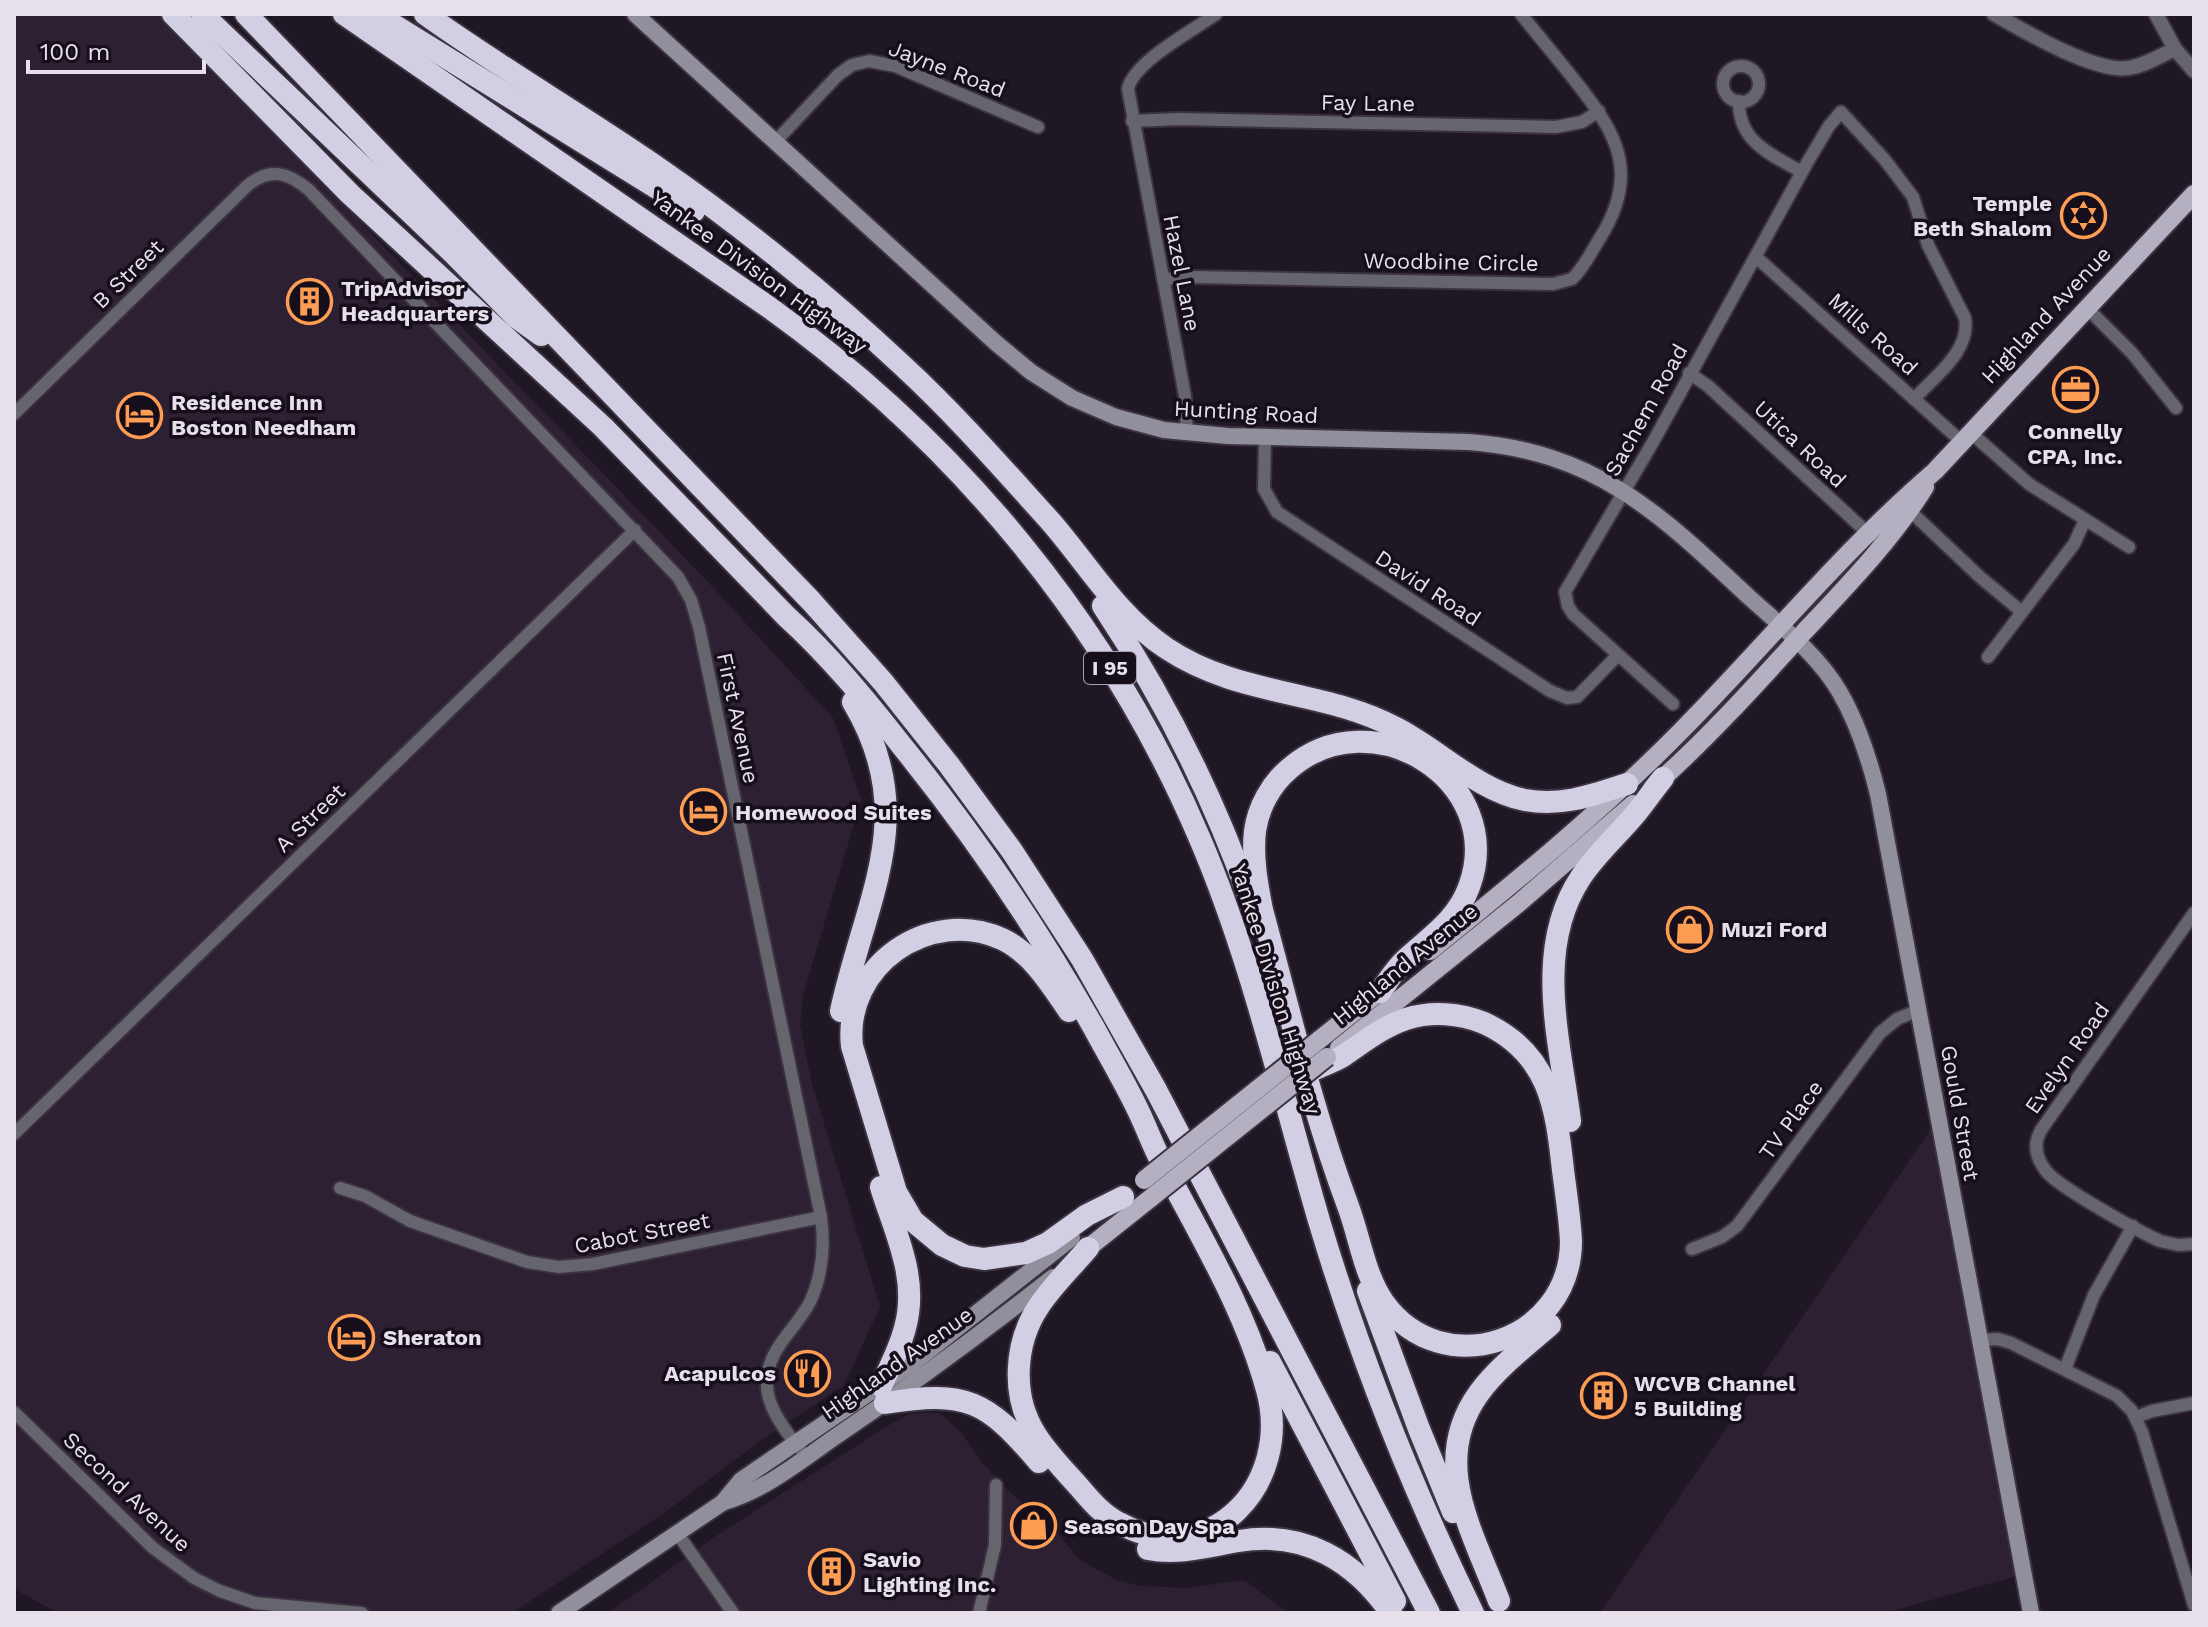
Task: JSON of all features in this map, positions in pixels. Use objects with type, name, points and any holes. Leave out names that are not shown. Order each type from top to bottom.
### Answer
[{"type":"highway","points":[[173,14],[350,194],[603,427],[786,616],[832,672],[860,713],[878,755],[886,790],[885,843],[844,999],[839,1031],[845,1071],[909,1277],[906,1327],[883,1394],[947,1397],[985,1409],[1014,1433],[1086,1516],[1122,1541],[1172,1552],[1255,1539],[1302,1543],[1331,1555],[1354,1570],[1391,1613]]},
{"type":"highway","points":[[202,14],[516,317],[582,364]]},
{"type":"highway","points":[[246,14],[791,580],[869,666],[949,765],[1018,860],[1136,1052],[1429,1613]]},
{"type":"highway","name":"Yankee Division Highway","points":[[344,14],[839,359],[912,424],[965,477],[1060,593],[1142,721],[1204,848],[1238,939],[1321,1227],[1355,1328],[1400,1449],[1473,1613]]},
{"type":"highway","points":[[376,14],[698,213],[825,299]]},
{"type":"highway","points":[[425,14],[678,182],[770,251],[944,405],[1052,524],[1104,591],[1131,620],[1167,648],[1206,670],[1240,683],[1377,719],[1486,785],[1517,798],[1542,802],[1566,801],[1627,784]]},
{"type":"highway","points":[[1024,494],[1119,629],[1179,734],[1231,849],[1290,1017]]},
{"type":"highway","points":[[786,616],[810,637],[864,699],[919,766],[981,850],[1083,1009],[1136,1106],[1152,1144]]},
{"type":"highway","points":[[1380,992],[1404,961],[1446,925],[1459,908],[1472,877],[1474,840],[1469,815],[1461,799],[1432,766],[1389,744],[1345,742],[1317,750],[1291,767],[1268,795],[1257,822],[1254,850],[1257,885],[1353,1246],[1402,1385],[1454,1515],[1502,1607]]},
{"type":"highway","points":[[1502,1607],[1461,1505],[1456,1459],[1460,1431],[1467,1412],[1485,1385],[1563,1311],[1578,1282],[1584,1256],[1583,1228],[1554,993],[1556,942],[1567,903],[1582,875],[1663,778]]},
{"type":"highway","points":[[1088,1248],[1045,1298],[1029,1325],[1019,1367],[1021,1400],[1037,1436],[1089,1499],[1111,1518],[1137,1531],[1173,1536],[1213,1526],[1248,1501],[1266,1470],[1272,1437],[1270,1402],[1256,1354],[1231,1295],[1152,1144],[1066,1007],[1028,957],[1009,943],[978,932],[934,932],[899,947],[883,959],[866,981],[853,1014],[853,1052],[896,1192],[905,1210],[924,1232],[965,1256],[1000,1259],[1042,1246],[1087,1215],[1123,1197]]},
{"type":"highway","points":[[1321,1058],[1392,1024],[1435,1014],[1476,1020],[1504,1034],[1522,1049],[1544,1080],[1557,1117],[1571,1242],[1569,1263],[1561,1287],[1535,1321],[1499,1341],[1457,1346],[1422,1335],[1396,1316],[1379,1294],[1338,1182]]},
{"type":"highway","points":[[1231,1295],[1252,1328],[1401,1613]]},
{"type":"main road","name":"Hunting Road","points":[[635,14],[996,343],[1031,372],[1072,398],[1139,425],[1187,434],[1442,440],[1508,446],[1557,458],[1624,490],[1668,524],[1796,642]]},
{"type":"main road","name":"Highland Avenue","points":[[883,1394],[957,1330],[1123,1197],[1148,1189],[1321,1058],[1380,992],[1530,870],[1627,784],[1888,512],[1935,471],[2194,194]]},
{"type":"main road","name":"Highland Avenue","points":[[559,1613],[722,1503],[749,1494],[801,1450],[983,1332],[1088,1248],[1148,1189],[1519,903],[1663,778],[1717,726],[1882,547],[1935,471]]},
{"type":"main road","name":"Gould Street","points":[[1796,642],[1837,687],[1866,750],[1878,794],[2031,1613]]},
{"type":"street","points":[[1132,121],[1128,89],[1133,75],[1216,14]]},
{"type":"street","name":"Woodbine Circle","points":[[1163,279],[1568,282],[1579,272],[1607,227],[1619,191],[1620,165],[1608,125],[1599,111],[1521,14]]},
{"type":"street","points":[[1994,14],[2040,39],[2108,68],[2134,67],[2175,49]]},
{"type":"street","points":[[2156,14],[2175,49],[2194,71]]},
{"type":"street","name":"Jayne Road","points":[[776,141],[842,71],[869,61],[895,66],[1038,127]]},
{"type":"street","points":[[1739,101],[1740,119],[1753,143],[1802,172]]},
{"type":"street","name":"Fay Lane","points":[[1132,121],[1179,119],[1556,127],[1582,122],[1599,111]]},
{"type":"street","name":"Sachem Road","points":[[1673,704],[1573,614],[1566,602],[1565,592],[1802,172],[1829,126],[1841,112],[1885,160],[1913,197],[1928,245],[1965,318],[1965,337],[1958,350],[1914,399]]},
{"type":"street","name":"Hazel Lane","points":[[1132,121],[1185,396],[1187,434]]},
{"type":"street","name":"B Street","points":[[14,414],[247,186],[264,175],[277,173]]},
{"type":"street","name":"First Avenue","points":[[277,173],[292,177],[309,190],[635,530],[678,577],[691,600],[821,1217],[823,1254],[818,1282],[806,1309],[775,1352],[766,1383],[772,1409],[801,1450]]},
{"type":"street","name":"Mills Road","points":[[1756,257],[1914,399],[2029,484],[2129,547]]},
{"type":"street","points":[[2086,307],[2132,353],[2176,408]]},
{"type":"street","name":"Utica Road","points":[[1689,373],[1708,386],[1882,547]]},
{"type":"street","name":"David Road","points":[[1265,437],[1264,489],[1277,512],[1550,691],[1567,698],[1577,697],[1618,655]]},
{"type":"street","points":[[1910,511],[2022,612]]},
{"type":"street","points":[[1988,657],[2074,544],[2085,520]]},
{"type":"street","name":"A Street","points":[[14,1134],[635,530]]},
{"type":"street","name":"Evelyn Road","points":[[2194,913],[2037,1138],[2037,1155],[2049,1175],[2160,1241],[2178,1245],[2194,1244]]},
{"type":"street","name":"TV Place","points":[[1692,1249],[1722,1237],[1737,1226],[1880,1033],[1897,1019],[1919,1010]]},
{"type":"street","name":"Cabot Street","points":[[340,1188],[365,1196],[410,1221],[527,1262],[559,1267],[593,1264],[821,1217]]},
{"type":"street","points":[[2065,1369],[2094,1295],[2133,1226]]},
{"type":"street","points":[[1979,1340],[2004,1340],[2065,1369],[2117,1396],[2136,1417],[2194,1605]]},
{"type":"street","points":[[2136,1417],[2194,1403]]},
{"type":"street","name":"Second Avenue","points":[[14,1412],[153,1548],[194,1578],[255,1603],[362,1613]]},
{"type":"street","points":[[979,1613],[995,1545],[996,1485]]},
{"type":"street","points":[[677,1533],[733,1613]]},
{"type":"shaded area","points":[[14,14],[159,14],[709,583],[833,718],[861,800],[803,995],[800,1025],[812,1084],[880,1307],[844,1385],[762,1440],[664,1513],[512,1613],[58,1613],[14,1589]]},
{"type":"shaded area","points":[[1933,1126],[2017,1576],[1884,1613],[1600,1613]]},
{"type":"shaded area","points":[[939,1413],[959,1430],[1005,1488],[1057,1533],[1081,1561],[1117,1580],[1140,1586],[1186,1588],[1244,1580],[1289,1613],[608,1613],[716,1536],[884,1428],[909,1414]]},
{"type":"place","name":"Temple Beth Shalom","points":[[2083,216]]},
{"type":"place","name":"TripAdvisor Headquarters","points":[[310,301]]},
{"type":"place","name":"Connelly CPA, Inc.","points":[[2075,390]]},
{"type":"place","name":"Residence Inn Boston Needham","points":[[140,415]]},
{"type":"place","name":"Homewood Suites","points":[[704,812]]},
{"type":"place","name":"Muzi Ford","points":[[1690,929]]},
{"type":"place","name":"Sheraton","points":[[352,1337]]},
{"type":"place","name":"Acapulcos","points":[[807,1373]]},
{"type":"place","name":"WCVB Channel 5 Building","points":[[1603,1396]]},
{"type":"place","name":"Season Day Spa","points":[[1033,1526]]},
{"type":"place","name":"Savio Lighting Inc.","points":[[832,1572]]}]
